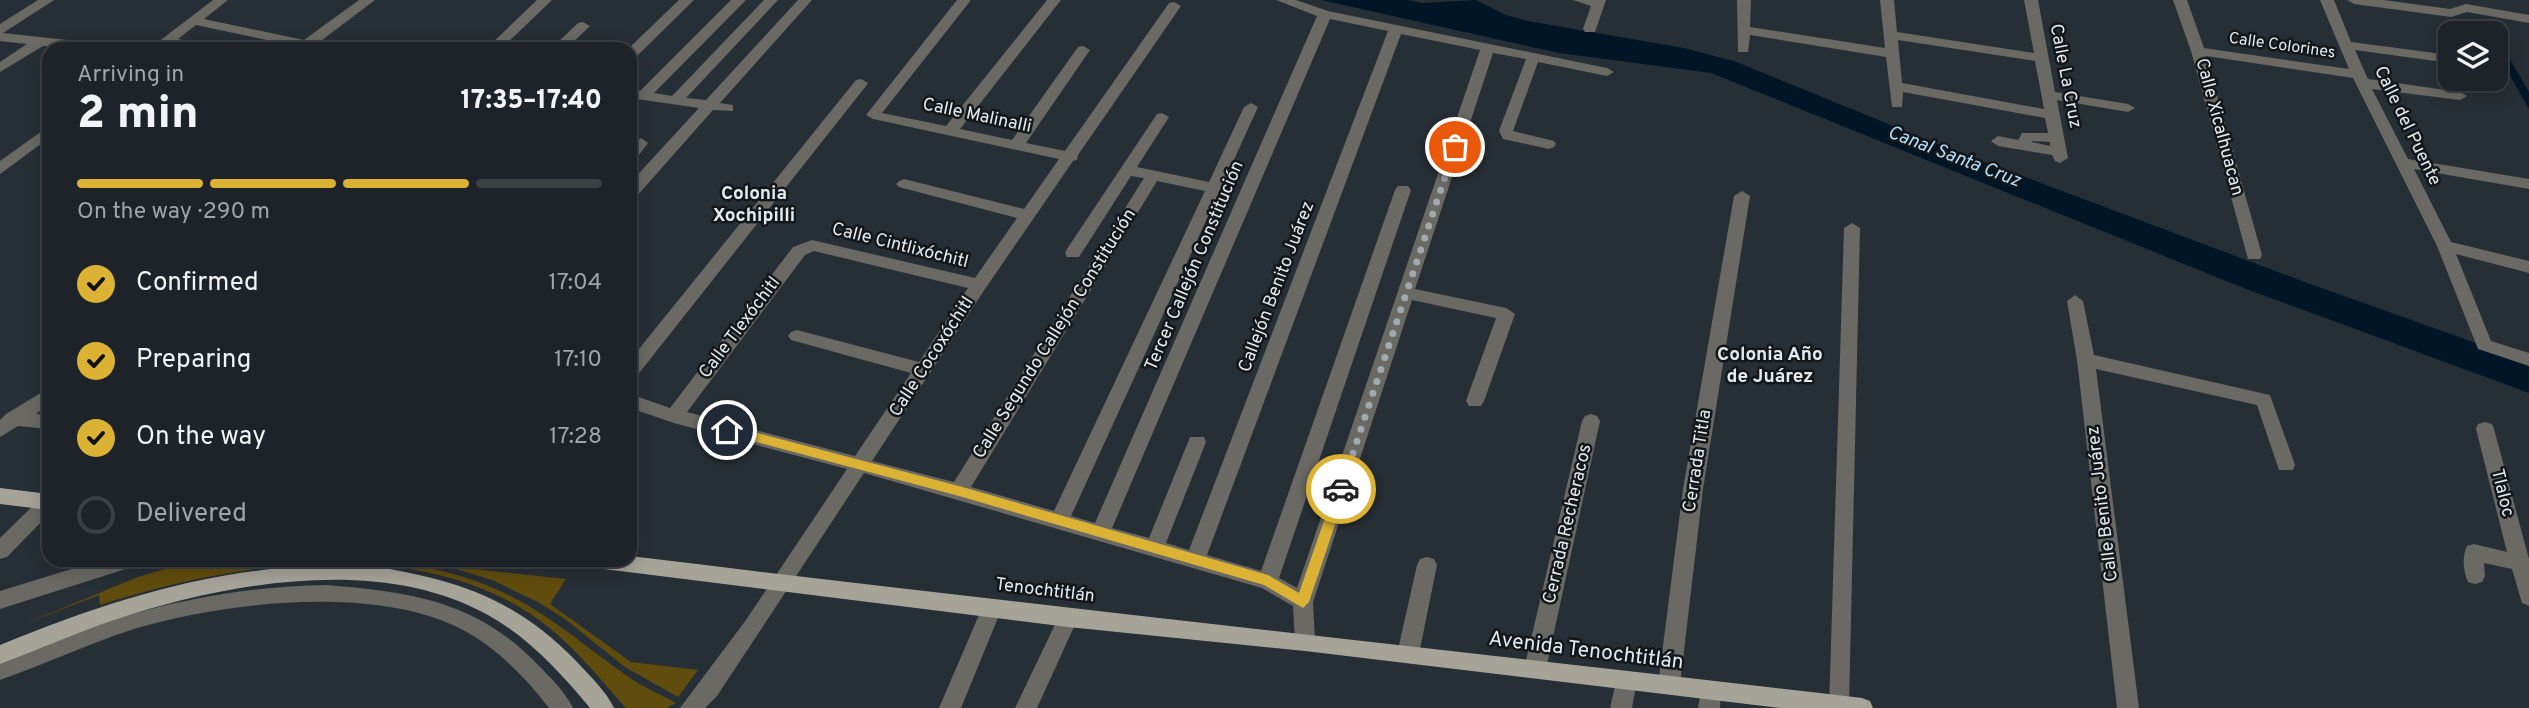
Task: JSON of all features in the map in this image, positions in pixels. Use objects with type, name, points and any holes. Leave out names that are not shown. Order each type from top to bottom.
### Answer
[{"type":"main road","points":[[0,496],[42,501]]},
{"type":"main road","name":"Tenochtitlán","points":[[637,565],[1068,618],[1305,642]]},
{"type":"main road","points":[[0,655],[141,601],[291,574],[361,575],[438,586],[493,608],[546,645],[603,708]]},
{"type":"main road","name":"Avenida Tenochtitlán","points":[[1305,642],[1669,685],[1710,699],[1862,708]]},
{"type":"street","points":[[0,30],[47,0]]},
{"type":"street","points":[[165,42],[222,0]]},
{"type":"street","points":[[309,42],[368,0]]},
{"type":"street","points":[[500,42],[545,0]]},
{"type":"street","points":[[637,48],[687,0]]},
{"type":"street","points":[[637,95],[739,0]]},
{"type":"street","points":[[676,100],[772,0]]},
{"type":"street","points":[[637,185],[805,0]]},
{"type":"street","name":"Calle Malinalli","points":[[964,0],[873,115],[1072,157]]},
{"type":"street","points":[[951,130],[1054,0]]},
{"type":"street","points":[[1283,0],[1325,13],[1396,29],[1607,72]]},
{"type":"street","points":[[1580,0],[1599,1],[1590,29]]},
{"type":"street","points":[[1743,49],[1744,0]]},
{"type":"street","points":[[1887,0],[1897,104]]},
{"type":"street","name":"Calle La Cruz","points":[[1998,141],[2059,149],[2031,0]]},
{"type":"street","name":"Calle Xicalhuacan","points":[[2180,0],[2198,51],[2254,255]]},
{"type":"street","name":"Calle del Puente","points":[[2327,0],[2361,79],[2445,246],[2484,345],[2529,360]]},
{"type":"street","points":[[2354,0],[2451,13],[2466,8],[2485,10],[2529,19]]},
{"type":"street","name":"Calle Cocoxóchitl","points":[[691,708],[709,699],[780,583],[925,370],[979,285],[1072,157],[1174,6]]},
{"type":"street","name":"Tercer Callejón Constitución","points":[[1100,533],[1325,13]]},
{"type":"street","points":[[195,21],[281,42]]},
{"type":"street","points":[[566,42],[583,26]]},
{"type":"street","name":"Callejón Benito Juárez","points":[[1195,559],[1396,29]]},
{"type":"street","points":[[1744,30],[1894,54]]},
{"type":"street","points":[[1891,35],[2042,58]]},
{"type":"street","points":[[0,37],[42,42]]},
{"type":"street","points":[[0,68],[39,42]]},
{"type":"street","points":[[2346,45],[2438,57]]},
{"type":"street","points":[[1305,642],[1303,602],[1487,49]]},
{"type":"street","points":[[1017,144],[1083,50]]},
{"type":"street","name":"Calle Colorines","points":[[2198,51],[2460,96]]},
{"type":"street","points":[[1533,58],[1506,131],[1508,136],[1549,144]]},
{"type":"street","points":[[637,363],[861,83]]},
{"type":"street","points":[[1896,86],[2054,115]]},
{"type":"street","points":[[637,95],[728,108]]},
{"type":"street","points":[[2050,96],[2128,108]]},
{"type":"street","points":[[1059,520],[1251,107]]},
{"type":"street","points":[[1073,253],[1162,117]]},
{"type":"street","points":[[0,169],[41,144]]},
{"type":"street","points":[[637,149],[641,144]]},
{"type":"street","points":[[2404,163],[2529,184]]},
{"type":"street","points":[[1126,170],[1214,188]]},
{"type":"street","name":"Calle Segundo Callejón Constitución","points":[[959,491],[1152,177]]},
{"type":"street","points":[[904,184],[1029,216]]},
{"type":"street","points":[[1268,581],[1403,190]]},
{"type":"street","name":"Cerrada Titla","points":[[1669,685],[1693,489],[1742,196]]},
{"type":"street","points":[[1838,705],[1852,228]]},
{"type":"street","name":"Calle Cintlixóchitl","points":[[811,245],[979,285]]},
{"type":"street","name":"Calle Tlexóchitl","points":[[674,416],[799,251],[811,245]]},
{"type":"street","points":[[2445,246],[2529,267]]},
{"type":"street","points":[[1407,293],[1506,314],[1475,401]]},
{"type":"street","name":"Calle Benito Juárez","points":[[2075,301],[2086,360],[2128,708]]},
{"type":"street","points":[[797,336],[925,370]]},
{"type":"street","points":[[2086,360],[2264,400],[2286,465]]},
{"type":"street","points":[[6,425],[42,400]]},
{"type":"street","points":[[637,403],[674,416],[959,491],[1195,559],[1268,581],[1303,602]]},
{"type":"street","name":"Cerrada Recheracos","points":[[1535,668],[1591,421]]},
{"type":"street","points":[[6,425],[42,422]]},
{"type":"street","name":"Tlaloc","points":[[2485,429],[2529,597]]},
{"type":"street","points":[[1154,549],[1197,442]]},
{"type":"street","points":[[0,551],[42,509]]},
{"type":"street","points":[[2475,576],[2474,552],[2520,563]]},
{"type":"street","points":[[1408,654],[1427,565]]},
{"type":"street","points":[[0,600],[106,567]]},
{"type":"street","points":[[0,670],[93,633],[157,613],[215,601],[282,593],[344,594],[416,603],[455,616],[488,634],[529,669],[562,708]]},
{"type":"street","points":[[950,708],[992,608]]},
{"type":"street","points":[[1026,708],[1068,618]]},
{"type":"street","points":[[1621,708],[1626,680]]},
{"type":"shaded area","points":[[171,567],[276,567],[205,577],[100,605],[99,595],[24,624],[138,577]]},
{"type":"shaded area","points":[[390,567],[426,568],[464,577],[500,591],[536,610],[633,680],[676,703],[666,708],[626,708],[570,646],[532,615],[484,590],[432,573]]},
{"type":"shaded area","points":[[449,567],[566,579],[550,604],[631,662],[698,670],[678,697],[625,667],[565,619],[538,602],[492,580]]},
{"type":"water","name":"Canal Santa Cruz","points":[[1321,0],[1407,0],[1422,3],[1476,0],[1506,15],[1528,21],[1684,48],[1734,61],[1942,146],[2302,281],[2529,362],[2529,393],[2241,287],[1711,73],[1559,53]]},
{"type":"water","points":[[2508,56],[2529,92],[2529,109],[2508,72]]},
{"type":"way so far","points":[[1341,489],[1455,147]]},
{"type":"district","name":"Colonia Xochipilli","points":[[754,205]]},
{"type":"district","name":"Colonia Año de Juárez","points":[[1770,366]]},
{"type":"route","points":[[727,430],[959,491],[1195,559],[1268,581],[1303,602],[1341,489]]}]
